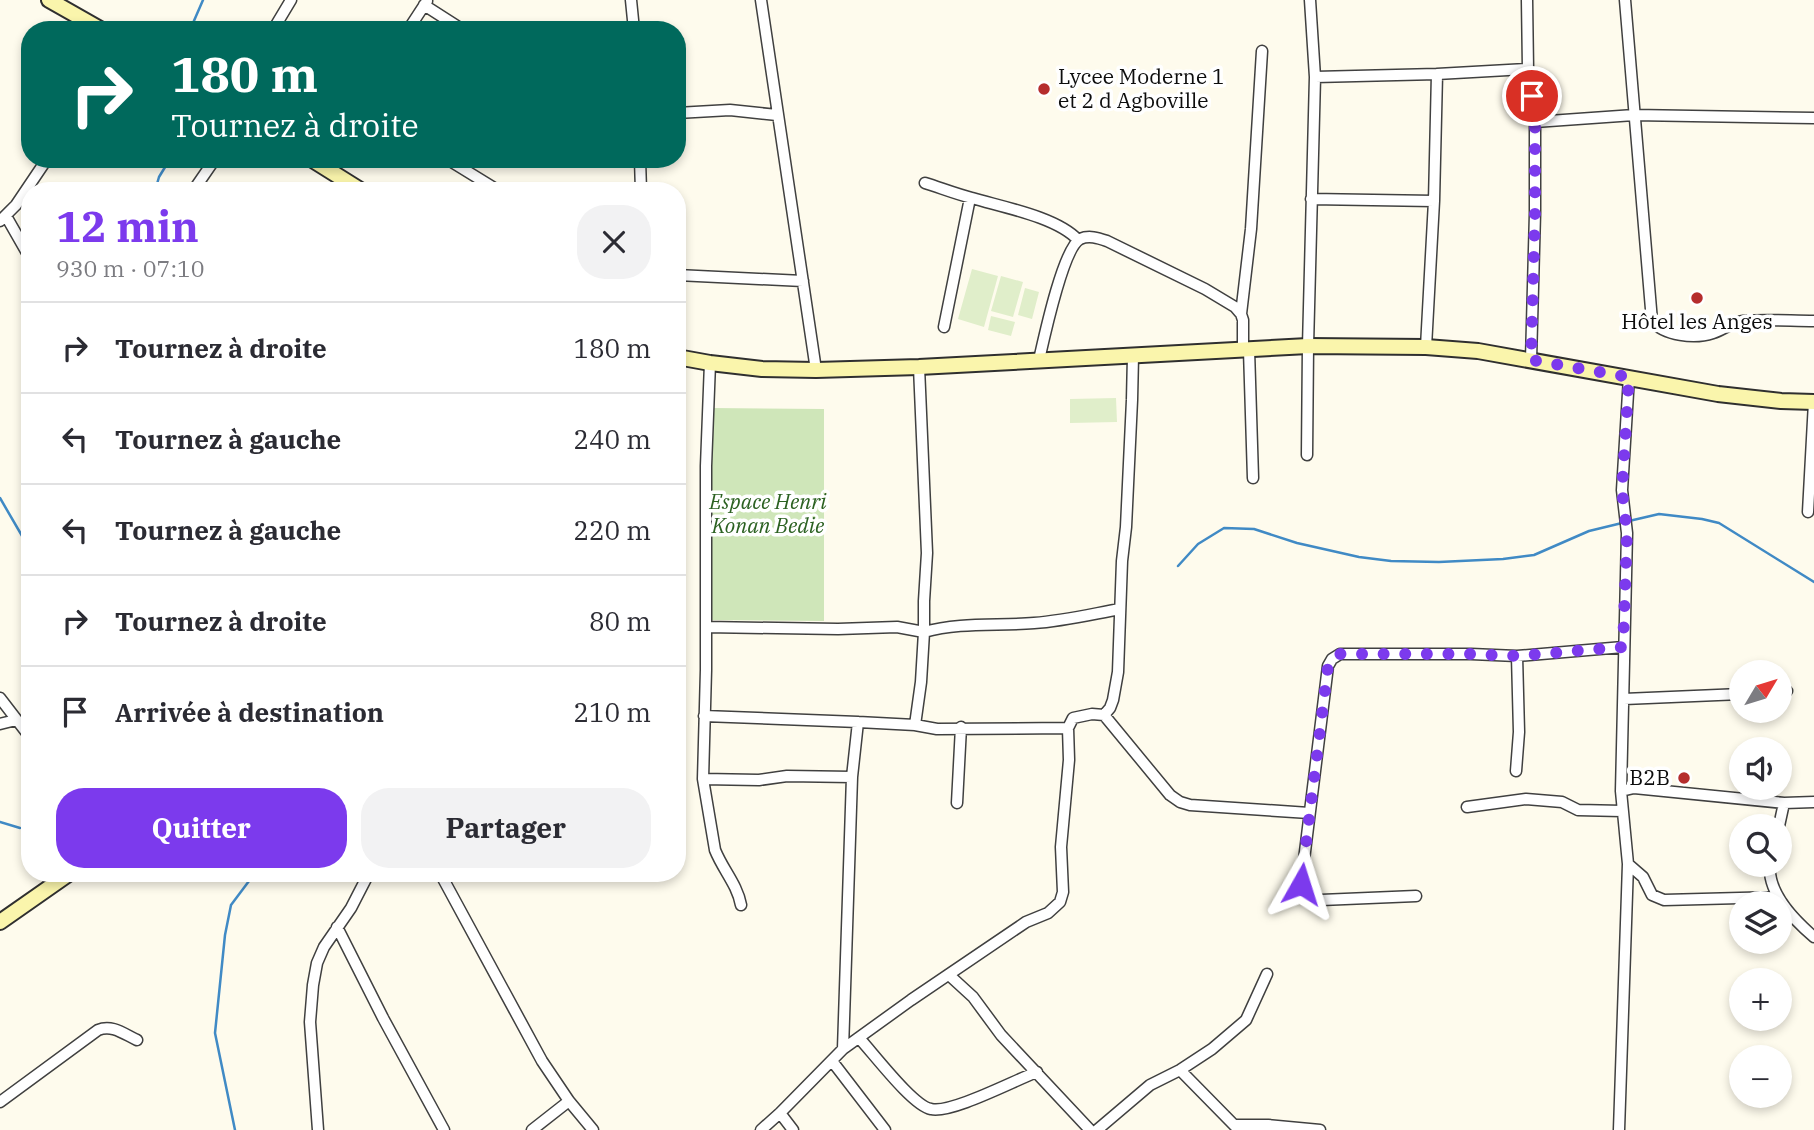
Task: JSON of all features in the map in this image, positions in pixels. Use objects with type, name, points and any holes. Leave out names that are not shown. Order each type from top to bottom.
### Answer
[{"type":"main road","points":[[58,2],[88,21]]},
{"type":"main road","points":[[333,168],[351,182]]},
{"type":"main road","points":[[686,359],[762,369],[816,370],[1308,346],[1426,347],[1478,351],[1718,394],[1814,402]]},
{"type":"main road","points":[[0,922],[58,882]]},
{"type":"street","points":[[278,21],[291,0]]},
{"type":"street","points":[[631,0],[633,21]]},
{"type":"street","points":[[761,0],[816,370]]},
{"type":"street","points":[[1307,455],[1315,77],[1310,0]]},
{"type":"street","points":[[1527,0],[1528,69],[1535,122],[1531,360]]},
{"type":"street","points":[[1625,0],[1652,321],[1661,329],[1676,334],[1694,335],[1710,334],[1741,321],[1814,321]]},
{"type":"street","points":[[414,21],[425,3],[450,21]]},
{"type":"street","points":[[1253,478],[1246,350],[1241,314],[1251,229],[1262,51]]},
{"type":"street","points":[[1315,77],[1528,69]]},
{"type":"street","points":[[1426,347],[1434,201],[1437,74]]},
{"type":"street","points":[[686,112],[730,110],[777,115]]},
{"type":"street","points":[[1535,122],[1634,115],[1814,118]]},
{"type":"street","points":[[462,168],[484,182]]},
{"type":"street","points":[[925,183],[1024,212],[1070,232],[1078,240]]},
{"type":"street","points":[[21,198],[3,218],[21,245]]},
{"type":"street","points":[[944,327],[970,198]]},
{"type":"street","points":[[1311,200],[1434,201]]},
{"type":"street","points":[[1039,360],[1052,302],[1072,248],[1078,240],[1087,237],[1107,241],[1205,289],[1228,302],[1241,314]]},
{"type":"street","points":[[686,275],[803,281]]},
{"type":"street","points":[[1104,715],[1110,708],[1116,691],[1118,672],[1133,356]]},
{"type":"street","points":[[710,363],[706,466],[703,779],[715,850],[719,862],[734,883],[741,905]]},
{"type":"street","points":[[915,725],[921,682],[927,553],[919,367]]},
{"type":"street","points":[[1619,1130],[1628,864],[1621,791],[1627,533],[1622,490],[1629,377]]},
{"type":"street","points":[[1808,512],[1814,402]]},
{"type":"street","points":[[706,627],[897,627],[924,632],[966,625],[1036,623],[1120,609]]},
{"type":"street","points":[[1416,896],[1321,900],[1309,894],[1301,884],[1328,666],[1332,659],[1340,654],[1517,656],[1623,647]]},
{"type":"street","points":[[1516,771],[1517,656]]},
{"type":"street","points":[[1624,699],[1729,695]]},
{"type":"street","points":[[0,698],[21,725]]},
{"type":"street","points":[[761,1130],[843,1049],[911,1000],[1027,922],[1048,913],[1060,902],[1063,892],[1061,846],[1069,760],[1068,729],[1073,718],[1092,714],[1104,715],[1170,795],[1180,802],[1190,805],[1309,813]]},
{"type":"street","points":[[704,716],[915,725],[937,729],[1068,729]]},
{"type":"street","points":[[0,724],[16,720]]},
{"type":"street","points":[[843,1049],[852,777],[858,722]]},
{"type":"street","points":[[957,803],[961,727]]},
{"type":"street","points":[[703,779],[852,777]]},
{"type":"street","points":[[1621,791],[1634,788],[1784,803],[1814,802]]},
{"type":"street","points":[[1467,807],[1526,799],[1562,802],[1578,810],[1622,811]]},
{"type":"street","points":[[1782,814],[1784,803]]},
{"type":"street","points":[[1628,864],[1643,877],[1652,895],[1664,900],[1729,898]]},
{"type":"street","points":[[318,1130],[310,1022],[317,963],[364,882]]},
{"type":"street","points":[[445,882],[542,1060],[569,1101],[593,1130]]},
{"type":"street","points":[[1792,915],[1814,937]]},
{"type":"street","points":[[337,927],[444,1130]]},
{"type":"street","points":[[1097,1130],[1150,1085],[1212,1049],[1245,1020],[1267,974]]},
{"type":"street","points":[[949,975],[973,997],[1001,1035],[1090,1130]]},
{"type":"street","points":[[0,1102],[98,1030],[111,1027],[137,1041]]},
{"type":"street","points":[[859,1038],[913,1098],[930,1110],[944,1109],[977,1098],[1037,1072]]},
{"type":"street","points":[[832,1061],[885,1130]]},
{"type":"street","points":[[1180,1070],[1236,1127],[1268,1125],[1320,1130]]},
{"type":"street","points":[[532,1130],[569,1101]]},
{"type":"street","points":[[780,1113],[793,1130]]},
{"type":"green space","points":[[972,269],[998,276],[984,327],[958,319]]},
{"type":"green space","points":[[1001,276],[1023,282],[1013,317],[991,311]]},
{"type":"green space","points":[[1025,288],[1039,292],[1032,319],[1018,315]]},
{"type":"green space","points":[[991,316],[1015,322],[1011,336],[988,330]]},
{"type":"green space","points":[[1116,398],[1117,422],[1070,423],[1070,399]]},
{"type":"green space","name":"Espace Henri Konan Bedie","points":[[711,408],[824,409],[824,621],[711,620]]},
{"type":"waterway","points":[[194,21],[203,0]]},
{"type":"waterway","points":[[158,182],[164,168]]},
{"type":"waterway","points":[[0,498],[21,534]]},
{"type":"waterway","points":[[1629,521],[1659,514],[1719,523],[1814,582]]},
{"type":"waterway","points":[[1178,566],[1198,544],[1224,528],[1254,529],[1297,543],[1359,557],[1439,562],[1534,555],[1589,531],[1622,523]]},
{"type":"waterway","points":[[0,822],[20,828]]},
{"type":"waterway","points":[[235,1130],[215,1033],[225,935],[231,905],[248,882]]},
{"type":"place","name":"Lycee Moderne 1 et 2 d Agboville","points":[[1044,89]]},
{"type":"place","name":"Hôtel les Anges","points":[[1697,298]]},
{"type":"place","name":"B2B","points":[[1684,778]]},
{"type":"route","points":[[1301,884],[1328,666],[1332,659],[1340,654],[1517,656],[1623,647],[1627,533],[1622,490],[1629,377],[1531,360],[1535,213],[1535,122],[1532,96]]}]
